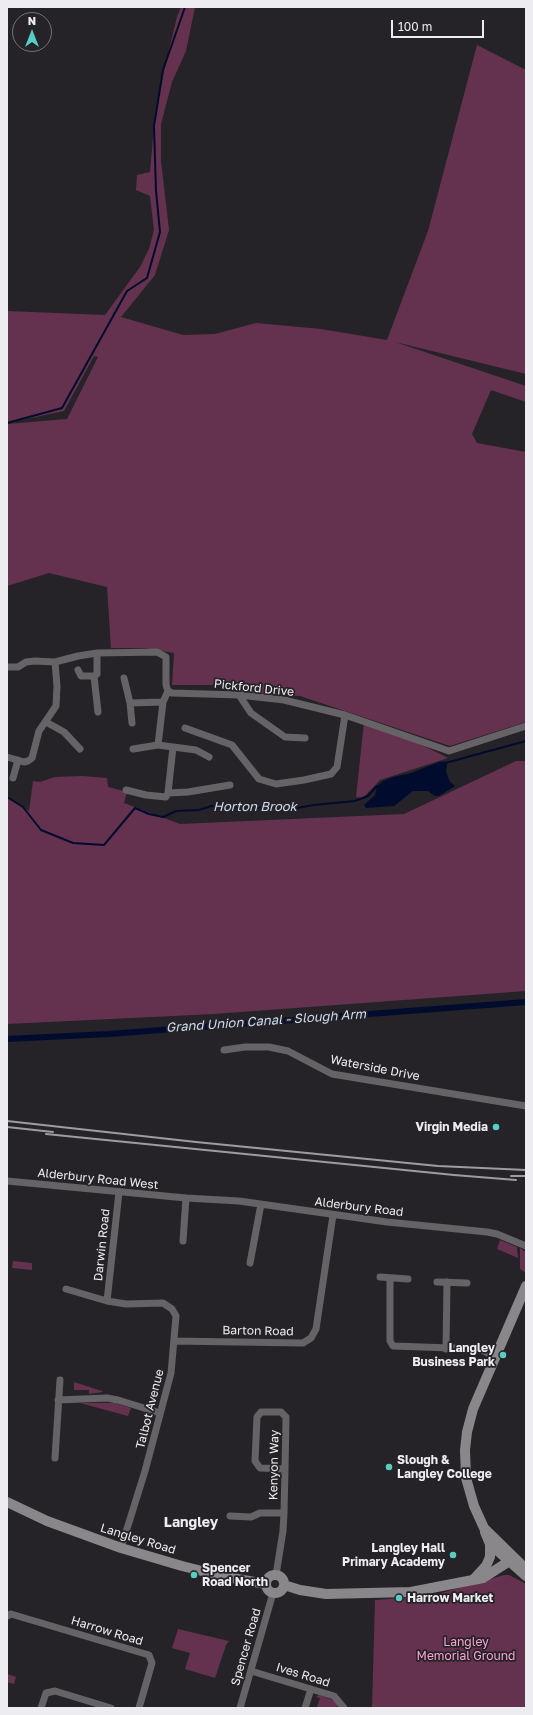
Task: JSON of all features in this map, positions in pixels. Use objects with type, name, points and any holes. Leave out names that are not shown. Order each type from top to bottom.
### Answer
[{"type":"street","points":[[7,667],[18,667],[26,662],[35,661],[55,662],[97,653],[157,652],[162,654],[166,657],[166,685],[168,691],[163,702],[158,745]]},
{"type":"street","points":[[97,653],[98,668],[97,674],[94,676],[98,712]]},
{"type":"street","points":[[7,757],[28,761],[32,758],[40,731],[56,706],[57,686],[55,662]]},
{"type":"street","points":[[78,670],[81,676],[94,676]]},
{"type":"street","points":[[124,678],[130,703],[132,723]]},
{"type":"street","name":"Pickford Drive","points":[[168,691],[172,694],[239,695],[284,700],[345,715],[449,751],[526,726]]},
{"type":"street","points":[[239,695],[250,712],[285,737],[305,738]]},
{"type":"street","points":[[130,703],[163,702]]},
{"type":"street","points":[[185,728],[232,745],[259,779],[276,784],[331,774],[337,767],[345,715]]},
{"type":"street","points":[[46,722],[64,732],[80,749]]},
{"type":"street","points":[[133,749],[158,745],[196,750],[209,757]]},
{"type":"street","points":[[126,790],[146,795],[166,797],[168,793],[173,747]]},
{"type":"street","points":[[13,778],[18,760]]},
{"type":"street","points":[[168,793],[188,792],[230,785]]},
{"type":"street","name":"Waterside Drive","points":[[224,1050],[245,1047],[269,1047],[288,1051],[332,1074],[526,1106]]},
{"type":"street","name":"Alderbury Road West","points":[[7,1181],[186,1198]]},
{"type":"street","name":"Darwin Road","points":[[107,1301],[119,1192]]},
{"type":"street","points":[[183,1241],[186,1198]]},
{"type":"street","name":"Alderbury Road","points":[[186,1198],[239,1201],[333,1215],[487,1232],[497,1234],[526,1246]]},
{"type":"street","points":[[250,1263],[261,1204]]},
{"type":"street","name":"Barton Road","points":[[174,1341],[303,1343],[311,1338],[316,1329],[333,1215]]},
{"type":"street","points":[[380,1277],[408,1279]]},
{"type":"street","points":[[390,1278],[390,1341],[393,1346],[446,1349],[464,1347],[480,1349],[496,1357]]},
{"type":"street","points":[[437,1282],[467,1283]]},
{"type":"street","points":[[446,1349],[447,1282]]},
{"type":"street","points":[[474,1579],[482,1572],[489,1560],[490,1544],[474,1506],[466,1478],[465,1450],[467,1432],[473,1409],[526,1286]]},
{"type":"street","name":"Talbot Avenue","points":[[66,1289],[107,1301],[126,1304],[163,1304],[172,1308],[176,1316],[171,1373],[145,1471],[121,1548]]},
{"type":"street","points":[[54,1458],[60,1380]]},
{"type":"street","points":[[58,1400],[107,1398],[160,1412]]},
{"type":"street","name":"Kenyon Way","points":[[276,1574],[284,1531],[286,1417],[281,1412],[261,1412],[257,1417],[256,1461],[260,1468],[285,1469]]},
{"type":"street","name":"Langley Road","points":[[7,1502],[47,1521],[121,1548],[226,1577],[266,1584]]},
{"type":"street","name":"Kenyon Way","points":[[230,1516],[251,1517],[260,1513],[284,1513]]},
{"type":"street","points":[[484,1528],[506,1557],[526,1569]]},
{"type":"street","points":[[490,1544],[526,1576]]},
{"type":"street","points":[[284,1585],[300,1590],[326,1594],[411,1592],[474,1579],[482,1575],[506,1557]]},
{"type":"street","points":[[276,1574],[283,1579],[284,1585],[280,1591],[273,1593],[268,1590],[266,1584],[270,1576],[276,1574]]},
{"type":"street","name":"Spencer Road","points":[[240,1708],[273,1593]]},
{"type":"street","name":"Harrow Road","points":[[7,1616],[11,1614],[149,1655],[152,1663],[139,1708]]},
{"type":"street","name":"Ives Road","points":[[250,1671],[334,1696],[344,1708]]},
{"type":"street","points":[[305,1708],[311,1689]]},
{"type":"street","points":[[41,1708],[46,1693],[55,1691],[111,1708]]},
{"type":"green space","points":[[181,7],[195,7],[186,51],[172,82],[161,124],[161,161],[169,230],[155,275],[121,317],[183,335],[215,334],[256,323],[321,329],[387,340],[428,231],[477,45],[526,70],[526,374],[395,342],[526,386],[526,402],[491,390],[472,434],[477,443],[526,452],[526,722],[450,746],[300,696],[238,692],[232,685],[172,685],[174,653],[146,648],[111,648],[107,587],[49,573],[7,586],[7,424],[67,419],[98,357],[94,356],[64,411],[7,423],[7,311],[105,315],[140,267],[149,249],[154,230],[150,196],[136,190],[137,175],[150,172],[155,114],[164,70],[177,17]]},
{"type":"green space","points":[[364,722],[420,744],[448,758],[380,780],[363,798],[356,797]]},
{"type":"green space","points":[[516,761],[526,761],[526,991],[214,1014],[7,1024],[7,796],[29,811],[33,781],[40,782],[55,777],[82,776],[107,778],[108,787],[127,792],[124,803],[180,824],[404,814]]},
{"type":"green space","points":[[500,1240],[517,1247],[518,1258],[497,1249]]},
{"type":"green space","points":[[520,1248],[526,1252],[526,1273],[520,1269]]},
{"type":"green space","points":[[13,1261],[32,1263],[32,1270],[12,1268]]},
{"type":"green space","points":[[74,1382],[103,1392],[89,1394],[89,1390],[74,1390]]},
{"type":"green space","points":[[80,1403],[115,1403],[131,1408],[128,1416]]},
{"type":"green space","name":"Langley Memorial Ground","points":[[504,1575],[509,1575],[526,1584],[526,1708],[372,1708],[375,1600],[431,1596]]},
{"type":"green space","points":[[178,1629],[229,1641],[226,1645],[215,1678],[185,1669],[190,1653],[172,1648]]},
{"type":"green space","points":[[7,1674],[16,1677],[14,1684],[7,1682]]},
{"type":"green space","points":[[319,1695],[333,1700],[338,1704],[337,1708],[317,1707],[320,1698],[316,1697]]},
{"type":"water","points":[[451,761],[447,764],[446,772],[450,782],[455,786],[439,796],[435,796],[428,791],[413,791],[394,806],[366,808],[364,805],[375,795],[377,786],[383,781],[411,773],[439,762]]},
{"type":"waterway","points":[[7,423],[62,408],[127,291],[147,278],[160,232],[156,191],[154,126],[163,70],[185,7]]},
{"type":"waterway","name":"Horton Brook","points":[[449,762],[526,741]]},
{"type":"waterway","name":"Horton Brook","points":[[7,797],[23,807],[41,830],[73,843],[104,845],[135,808],[149,814],[163,817],[176,811],[199,810],[211,806],[257,808],[271,806],[276,809],[291,809],[355,801],[368,796],[377,786],[379,787]]},
{"type":"waterway","name":"Grand Union Canal - Slough Arm","points":[[7,1039],[109,1034],[526,1002]]},
{"type":"railway","points":[[7,1121],[196,1142],[438,1166],[526,1170]]},
{"type":"railway","points":[[7,1127],[53,1132]]},
{"type":"railway","points":[[46,1134],[516,1180]]},
{"type":"railway","points":[[511,1176],[526,1176]]},
{"type":"place","name":"Virgin Media","points":[[496,1127]]},
{"type":"place","name":"Langley Business Park","points":[[503,1355]]},
{"type":"place","name":"Slough & Langley College","points":[[389,1467]]},
{"type":"place","name":"Langley Hall Primary Academy","points":[[453,1555]]},
{"type":"place","name":"Spencer Road North","points":[[194,1575]]},
{"type":"place","name":"Harrow Market","points":[[399,1598]]},
{"type":"district","name":"Langley","points":[[191,1523]]}]
